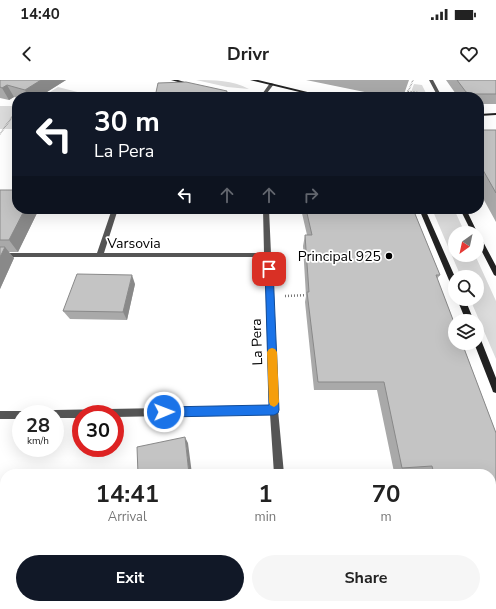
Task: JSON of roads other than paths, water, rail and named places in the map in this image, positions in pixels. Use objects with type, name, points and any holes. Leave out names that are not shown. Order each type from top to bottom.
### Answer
[{"type":"main road","points":[[173,80],[196,86]]},
{"type":"main road","points":[[252,80],[305,92]]},
{"type":"main road","points":[[211,89],[223,92]]},
{"type":"main road","points":[[484,114],[496,114]]},
{"type":"main road","points":[[424,214],[448,270]]},
{"type":"main road","points":[[466,214],[472,226]]},
{"type":"main road","points":[[484,250],[496,274]]},
{"type":"main road","points":[[481,350],[496,389]]},
{"type":"street","points":[[431,80],[437,92]]},
{"type":"street","points":[[266,92],[272,84]]},
{"type":"street","points":[[100,255],[114,214]]},
{"type":"street","name":"La Pera","points":[[266,214],[274,410],[279,469]]},
{"type":"street","name":"Varsovia","points":[[0,255],[268,256]]},
{"type":"street","points":[[64,414],[274,410]]},
{"type":"street","points":[[0,415],[12,415]]},
{"type":"place","name":"Principal 925","points":[[389,256]]}]
